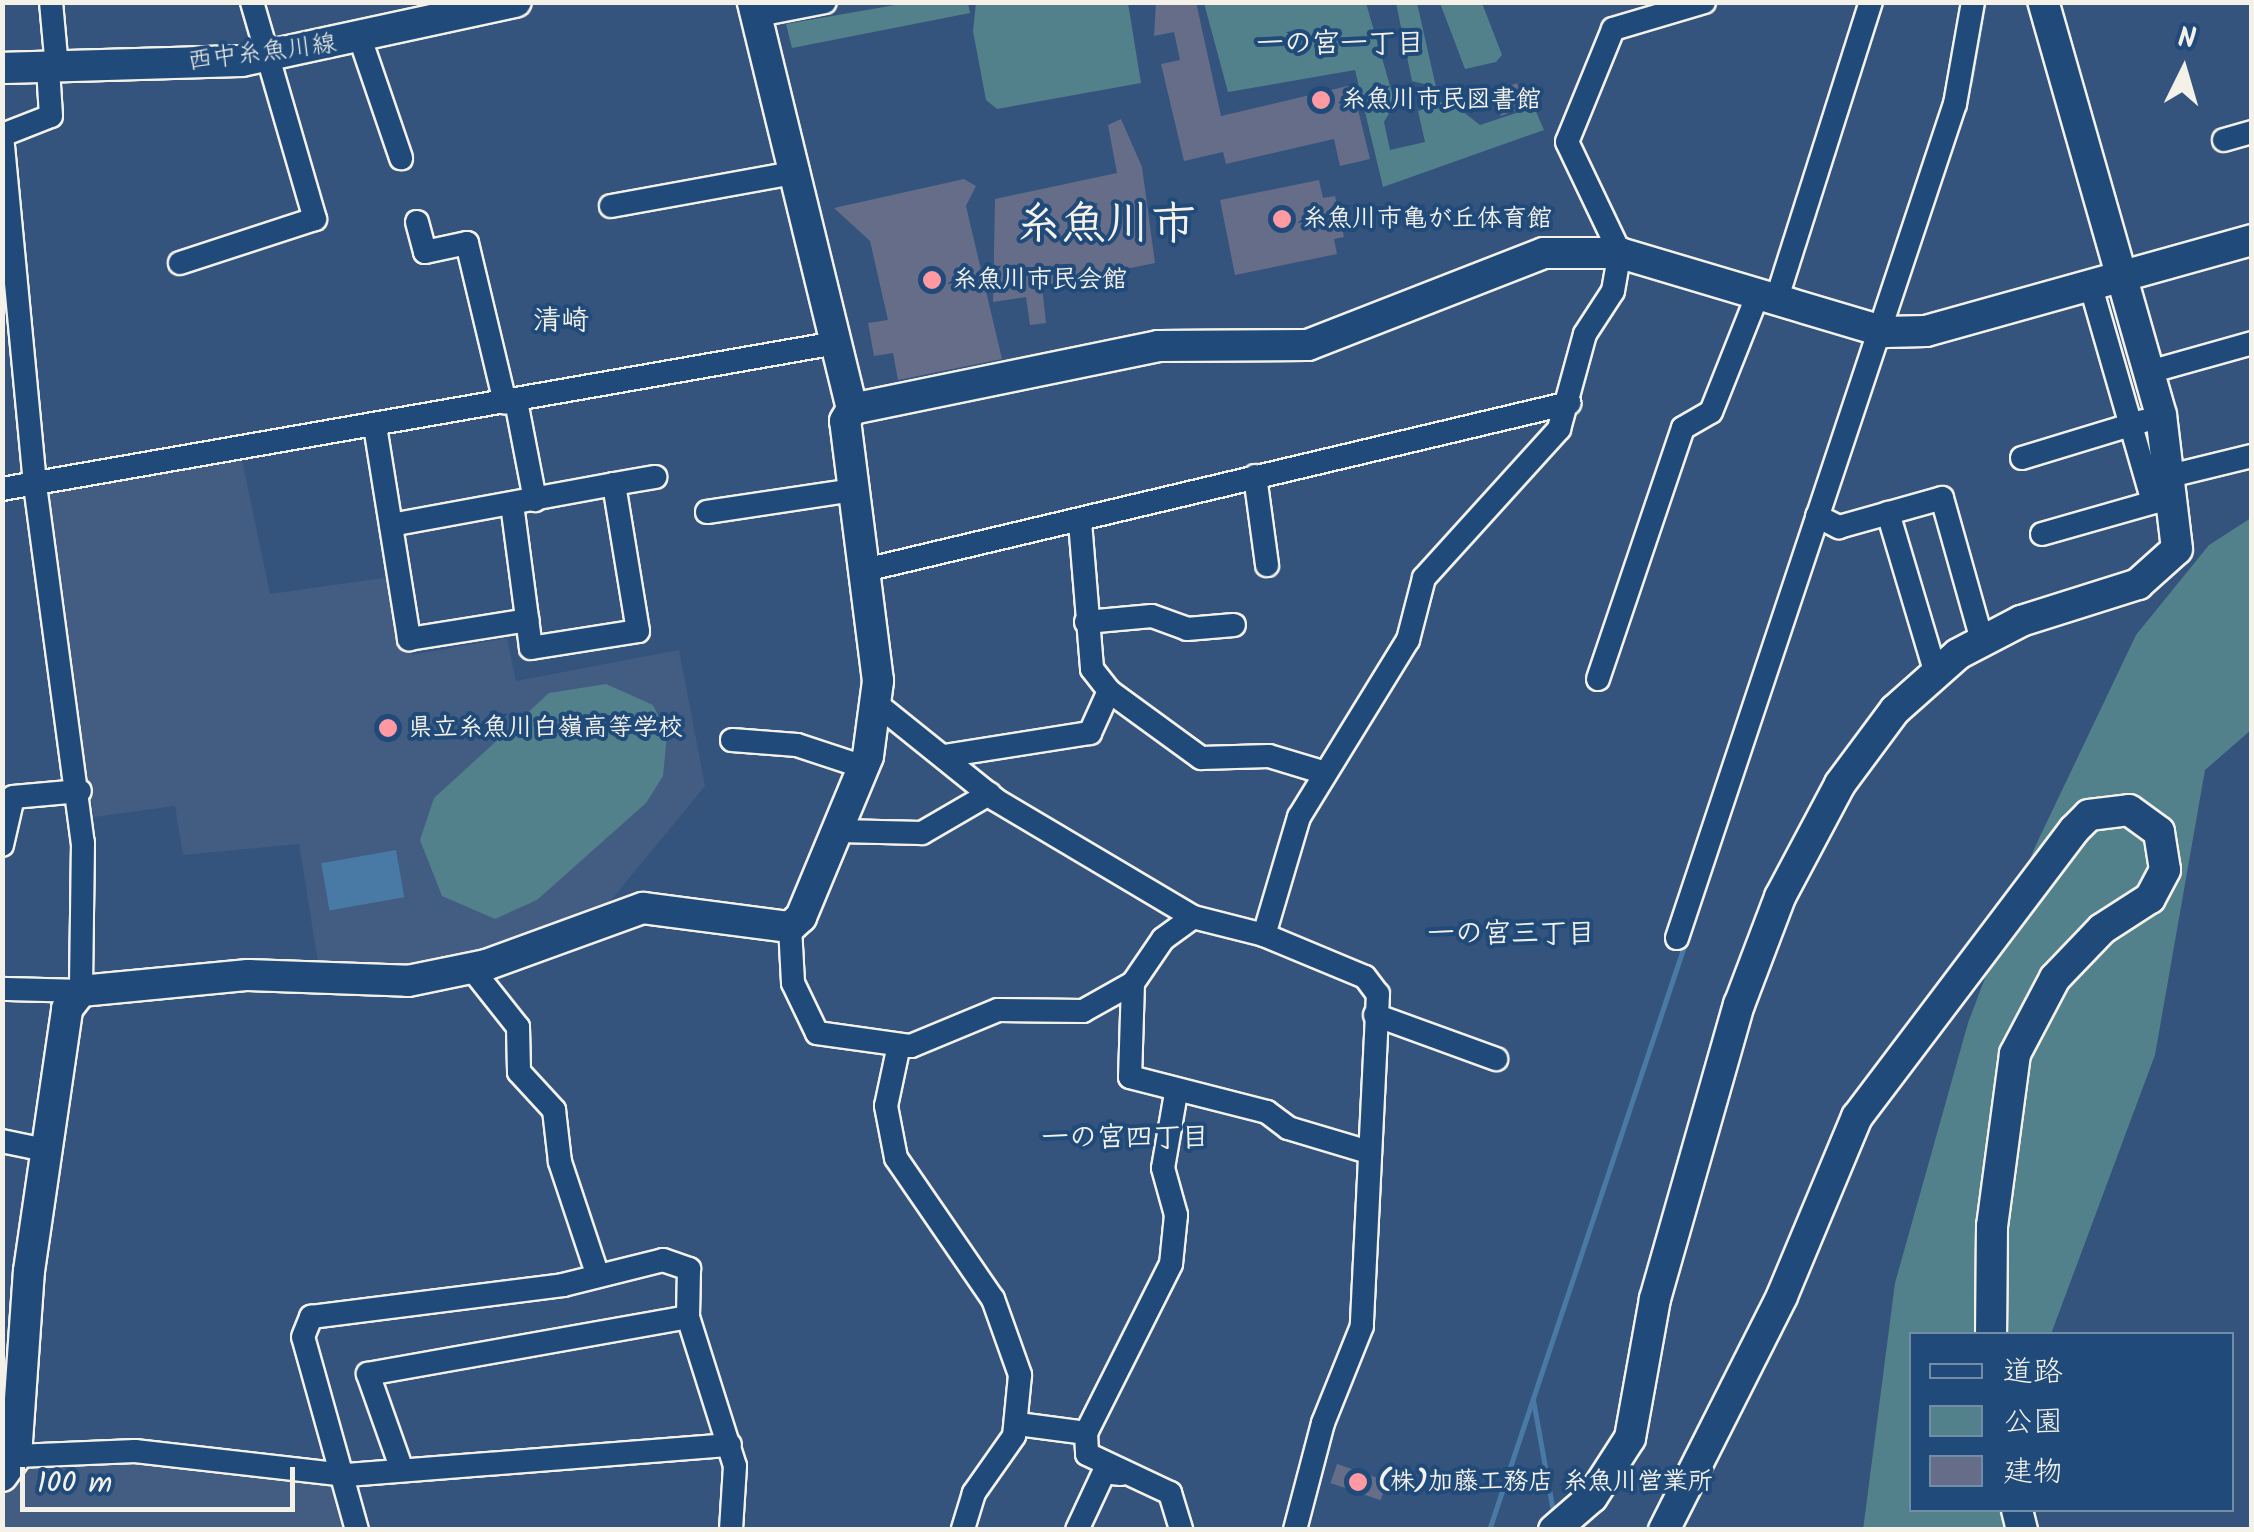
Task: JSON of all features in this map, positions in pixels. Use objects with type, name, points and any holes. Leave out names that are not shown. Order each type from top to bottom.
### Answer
[{"type":"street","points":[[51,2],[52,116],[4,134],[35,485],[80,791],[81,991],[67,1010],[50,1151],[16,1328],[10,1466],[135,1451],[347,1474],[730,1445]]},
{"type":"street","points":[[180,263],[315,218],[252,2]]},
{"type":"street","name":"西中糸魚川線","points":[[2,68],[267,57],[362,41],[418,15],[516,2]]},
{"type":"street","points":[[826,2],[755,9],[798,172],[852,409],[845,421],[878,705],[864,767],[838,831],[790,927],[793,983],[817,1032],[886,1036],[899,1045]]},
{"type":"street","points":[[1264,935],[1298,816],[1408,640],[1424,578],[1560,429],[1578,354],[1613,292],[1620,253],[1568,148],[1570,129],[1613,29],[1704,2]]},
{"type":"street","points":[[1598,680],[1683,428],[1711,412],[1767,297],[1872,2]]},
{"type":"street","points":[[1677,938],[1876,331],[1956,104],[1972,2]]},
{"type":"street","points":[[1554,1530],[1610,1475],[1636,1420],[1655,1299],[1739,1005],[1780,897],[1869,741],[1936,671],[1982,640],[2154,576],[2177,548],[2161,416],[2042,2]]},
{"type":"street","points":[[362,41],[401,158]]},
{"type":"street","points":[[2224,140],[2252,132]]},
{"type":"street","points":[[611,206],[798,172]]},
{"type":"street","points":[[417,222],[425,252],[467,243],[511,402],[523,502],[531,648],[638,631],[614,484]]},
{"type":"street","points":[[852,409],[1158,346],[1308,345],[1383,323],[1514,261],[1620,253],[1876,331],[1926,331],[2252,240]]},
{"type":"street","points":[[2091,286],[2131,424],[2168,491]]},
{"type":"street","points":[[2,489],[836,342]]},
{"type":"street","points":[[2149,372],[2252,343]]},
{"type":"street","points":[[865,570],[1569,403]]},
{"type":"street","points":[[2022,458],[2161,416]]},
{"type":"street","points":[[375,426],[409,639],[527,620]]},
{"type":"street","points":[[2042,534],[2168,491],[2252,456]]},
{"type":"street","points":[[1255,476],[1266,564]]},
{"type":"street","points":[[391,525],[655,477]]},
{"type":"street","points":[[707,512],[854,490]]},
{"type":"street","points":[[1817,516],[1839,526],[1942,498],[1982,640]]},
{"type":"street","points":[[1888,513],[1936,671]]},
{"type":"street","points":[[1080,522],[1092,669],[1109,691],[1201,758],[1268,756],[1322,772]]},
{"type":"street","points":[[1086,622],[1152,616],[1187,629],[1234,625]]},
{"type":"street","points":[[944,756],[1090,733],[1109,691]]},
{"type":"street","points":[[878,705],[989,794],[1193,917],[1264,935],[1365,977],[1378,994],[1364,1151],[1373,1237],[1362,1326],[1323,1423],[1305,1526]]},
{"type":"street","points":[[732,740],[797,745],[864,767]]},
{"type":"street","points":[[2,845],[13,797],[80,791]]},
{"type":"street","points":[[838,831],[922,833],[989,794]]},
{"type":"street","points":[[1664,1530],[1782,1296],[1858,1117],[2074,830],[2089,815],[2129,810],[2159,832],[2165,870],[2150,898],[2102,929],[2055,978],[2015,1054],[1992,1226],[1990,1332]]},
{"type":"street","points":[[2,989],[81,991],[248,974],[376,984],[472,969],[643,908],[790,927]]},
{"type":"street","points":[[899,1045],[998,1010],[1084,1011],[1133,983],[1162,939],[1193,917]]},
{"type":"street","points":[[472,969],[518,1027],[519,1072],[554,1110],[560,1162],[598,1276]]},
{"type":"street","points":[[1133,983],[1130,1077],[1176,1093],[1267,1112],[1288,1128],[1364,1151]]},
{"type":"street","points":[[1376,1015],[1496,1059]]},
{"type":"street","points":[[899,1045],[886,1106],[896,1158],[993,1299],[1020,1375],[1018,1424],[963,1530]]},
{"type":"street","points":[[1176,1093],[1163,1168],[1176,1215],[1170,1264],[1086,1433],[1087,1454],[1170,1493],[1180,1530]]},
{"type":"street","points":[[2,1141],[50,1151]]},
{"type":"street","points":[[357,1530],[347,1474],[303,1338],[311,1317],[598,1276],[677,1260],[689,1269],[688,1317],[730,1445],[731,1530]]},
{"type":"street","points":[[402,1470],[368,1374],[688,1317]]},
{"type":"street","points":[[1018,1424],[1086,1433]]},
{"type":"street","points":[[1077,1530],[1104,1472],[1122,1472]]},
{"type":"shaded area","name":"県立糸魚川白嶺高等学校","points":[[241,455],[270,594],[397,576],[412,655],[507,638],[516,681],[679,650],[705,786],[607,905],[555,932],[417,973],[319,968],[299,844],[183,855],[175,806],[94,817],[45,505],[52,490]]},
{"type":"shaded area","points":[[396,850],[404,897],[329,910],[321,863]]},
{"type":"shaded area","points":[[87,1457],[342,1482],[351,1529],[3,1529],[2,1497],[32,1467]]},
{"type":"green space","points":[[907,3],[968,3],[970,13],[792,48],[786,24]]},
{"type":"green space","points":[[976,3],[1128,3],[1141,83],[997,109],[986,100],[973,31]]},
{"type":"green space","points":[[1204,3],[1366,3],[1395,103],[1384,122],[1390,150],[1425,142],[1418,111],[1448,100],[1480,125],[1534,107],[1544,130],[1383,187],[1355,70],[1228,92]]},
{"type":"green space","points":[[1396,3],[1417,3],[1436,87],[1412,81]]},
{"type":"green space","points":[[1440,3],[1482,3],[1502,55],[1496,62],[1465,69]]},
{"type":"green space","points":[[2251,518],[2251,730],[2205,770],[2155,1055],[2052,1332],[1909,1332],[1909,1512],[2033,1512],[2033,1529],[1863,1530],[1895,1283],[1968,1023],[2034,849],[2136,635],[2209,545]]},
{"type":"green space","points":[[606,684],[653,705],[667,735],[663,776],[646,803],[537,900],[495,919],[442,896],[420,840],[434,798],[549,693]]},
{"type":"building","name":"糸魚川市民図書館","points":[[1156,2],[1196,2],[1221,116],[1352,85],[1370,159],[1340,166],[1334,139],[1226,164],[1223,152],[1184,161],[1161,64],[1180,60],[1174,32],[1154,36]]},
{"type":"building","points":[[1517,83],[1526,106],[1501,116],[1492,93]]},
{"type":"building","points":[[1121,119],[1142,167],[1155,263],[1042,286],[1046,323],[1030,325],[1026,297],[993,302],[995,199],[1117,173],[1108,125]]},
{"type":"building","name":"糸魚川市民会館","points":[[964,179],[976,186],[966,206],[1002,359],[898,380],[893,353],[874,356],[868,323],[888,320],[870,241],[834,208]]},
{"type":"building","name":"糸魚川市亀が丘体育館","points":[[1319,180],[1323,198],[1335,196],[1344,237],[1334,239],[1337,254],[1235,275],[1220,200]]},
{"type":"building","name":"(株)加藤工務店 糸魚川営業所","points":[[1337,1464],[1387,1481],[1381,1500],[1330,1483]]},
{"type":"waterway","points":[[1970,83],[1984,2]]},
{"type":"waterway","points":[[1489,1530],[1685,943]]},
{"type":"waterway","points":[[1533,1400],[1554,1517]]},
{"type":"place","name":"糸魚川市民図書館","points":[[1321,100]]},
{"type":"place","name":"糸魚川市亀が丘体育館","points":[[1282,219]]},
{"type":"place","name":"糸魚川市民会館","points":[[932,280]]},
{"type":"place","name":"県立糸魚川白嶺高等学校","points":[[388,728]]},
{"type":"place","name":"(株)加藤工務店 糸魚川営業所","points":[[1358,1482]]},
{"type":"district","name":"一の宮一丁目","points":[[1340,45]]},
{"type":"district","name":"糸魚川市","points":[[1106,227]]},
{"type":"district","name":"清崎","points":[[561,322]]},
{"type":"district","name":"一の宮三丁目","points":[[1511,935]]},
{"type":"district","name":"一の宮四丁目","points":[[1125,1139]]}]
